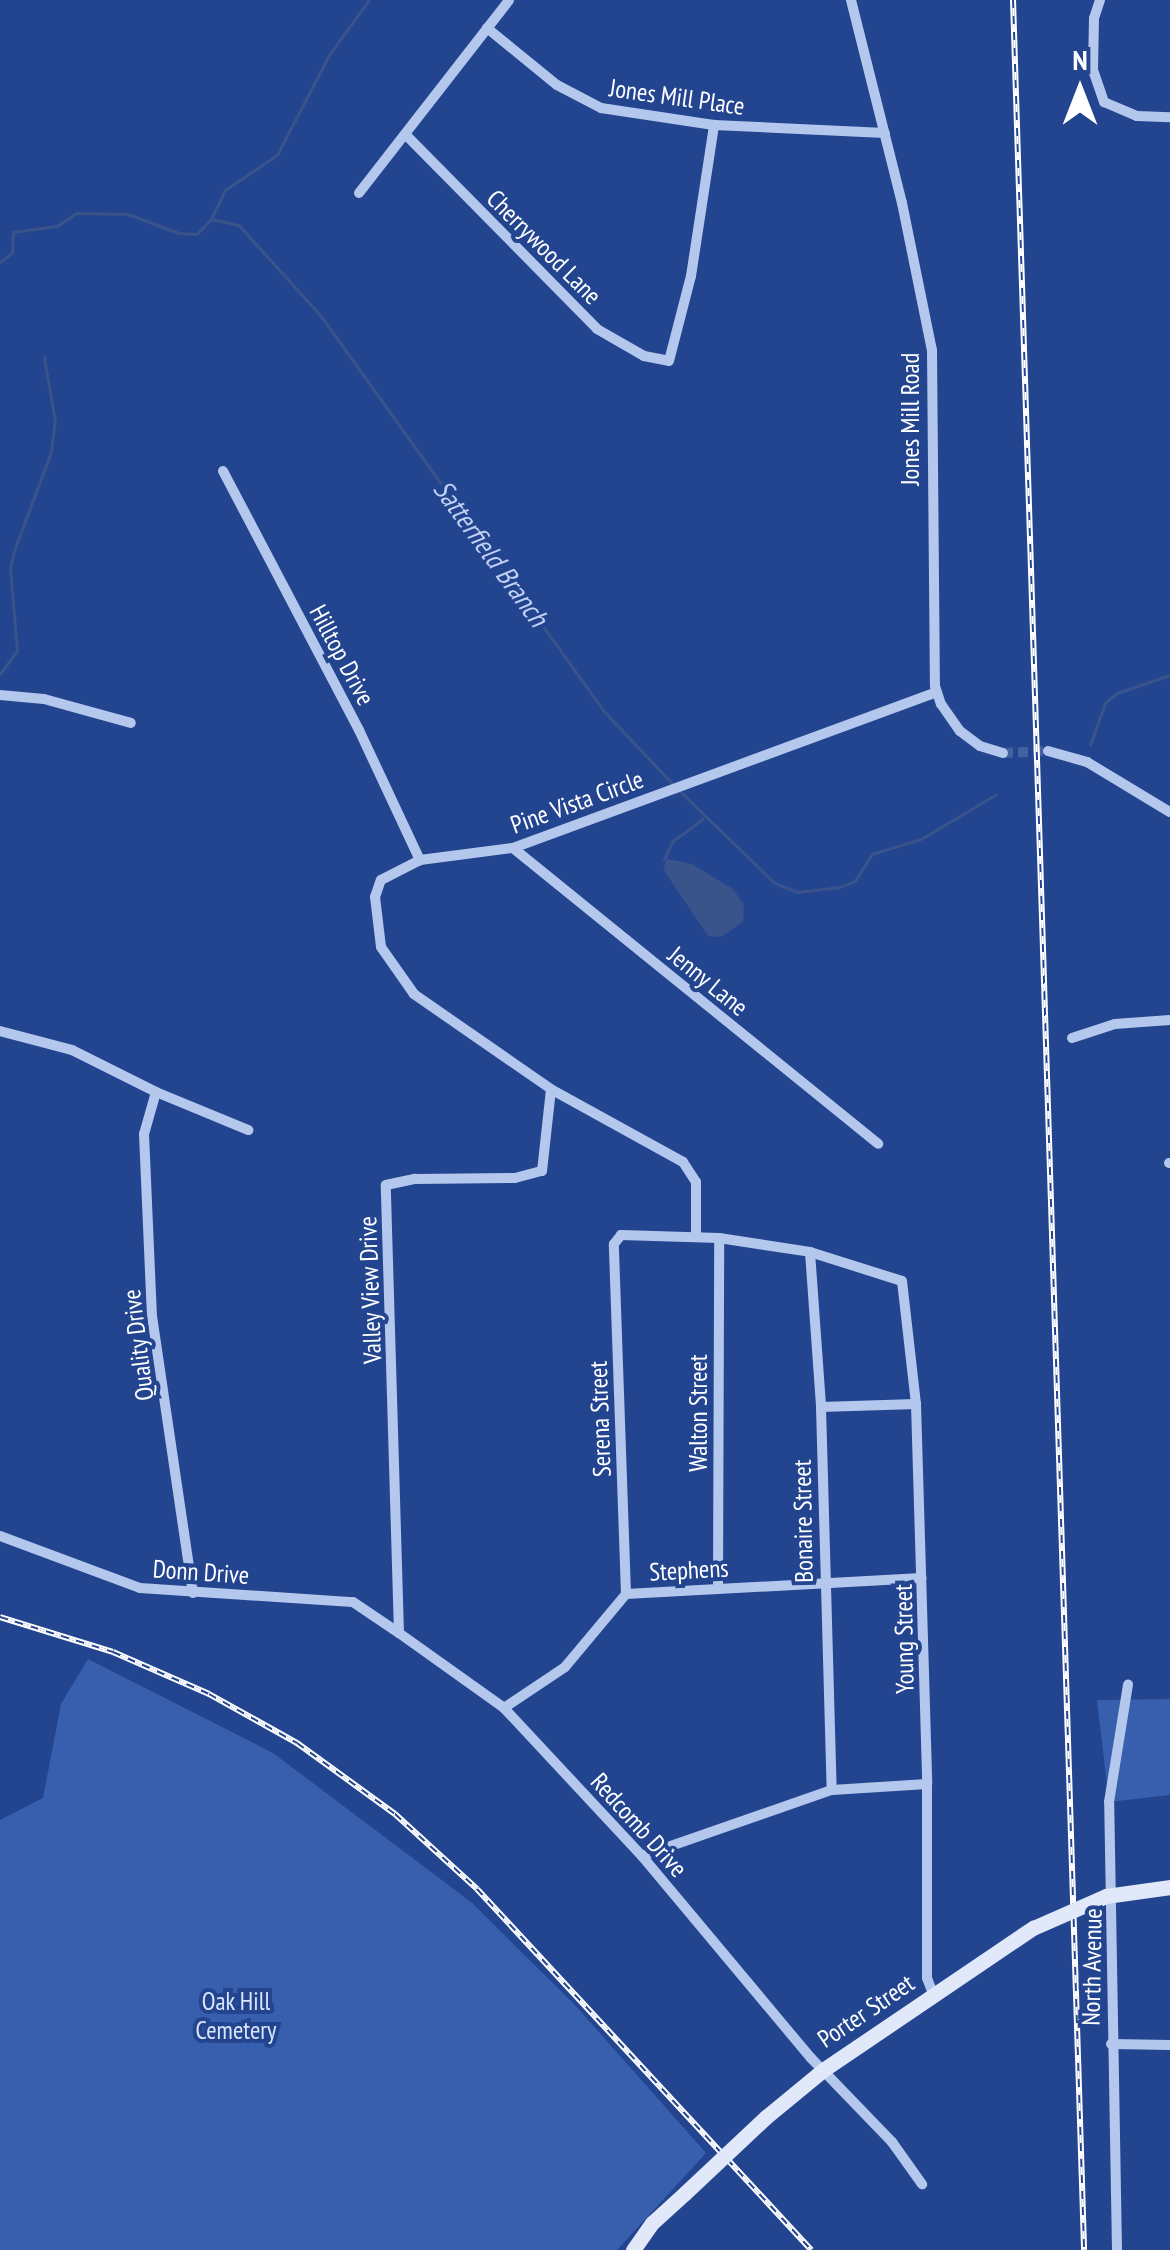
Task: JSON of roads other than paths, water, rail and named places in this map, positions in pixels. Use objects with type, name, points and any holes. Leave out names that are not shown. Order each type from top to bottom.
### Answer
[{"type":"street","points":[[359,194],[510,0]]},
{"type":"street","name":"Jones Mill Road","points":[[852,0],[932,350],[932,626],[936,692]]},
{"type":"street","points":[[1100,0],[1094,18],[1093,70],[1104,102],[1137,116],[1170,117]]},
{"type":"street","name":"Jones Mill Place","points":[[488,28],[581,100],[624,114],[714,125],[885,133]]},
{"type":"street","name":"Cherrywood Lane","points":[[407,136],[597,329],[644,356],[669,361],[696,246],[714,125]]},
{"type":"street","name":"Hilltop Drive","points":[[224,472],[359,730],[420,860]]},
{"type":"street","points":[[936,692],[949,717],[967,736],[987,750],[1003,753]]},
{"type":"street","name":"Pine Vista Circle","points":[[696,1237],[696,1182],[683,1162],[551,1089],[414,994],[381,948],[375,897],[381,880],[420,860],[513,848],[936,692]]},
{"type":"street","points":[[0,695],[44,699],[132,724]]},
{"type":"street","points":[[1048,751],[1088,762],[1170,812]]},
{"type":"street","name":"Jenny Lane","points":[[513,848],[878,1144]]},
{"type":"street","points":[[1072,1038],[1116,1024],[1170,1020]]},
{"type":"street","points":[[0,1031],[72,1050],[156,1092],[248,1130]]},
{"type":"street","name":"Valley View Drive","points":[[400,1634],[386,1185],[415,1180],[515,1178],[542,1172],[551,1089]]},
{"type":"street","name":"Quality Drive","points":[[156,1092],[144,1134],[152,1316],[193,1593]]},
{"type":"street","name":"Serena Street","points":[[626,1594],[614,1244],[621,1235],[696,1237]]},
{"type":"street","points":[[696,1237],[810,1252]]},
{"type":"street","name":"Walton Street","points":[[718,1238],[718,1588]]},
{"type":"street","name":"Young Street","points":[[810,1252],[902,1281],[916,1404],[927,1784],[927,1978],[934,1996]]},
{"type":"street","name":"Bonaire Street","points":[[810,1252],[821,1407],[832,1790]]},
{"type":"street","points":[[821,1407],[916,1404]]},
{"type":"street","name":"Donn Drive","points":[[0,1536],[140,1588],[353,1602],[400,1634]]},
{"type":"street","name":"Stephens","points":[[504,1708],[565,1667],[626,1594],[922,1578]]},
{"type":"street","name":"Redcomb Drive","points":[[400,1634],[504,1708],[642,1856],[823,2070],[892,2142],[922,2184]]},
{"type":"street","name":"North Avenue","points":[[1117,2250],[1109,1802],[1128,1686]]},
{"type":"street","points":[[642,1856],[832,1790],[927,1784]]},
{"type":"street","name":"Porter Street","points":[[633,2250],[652,2223],[823,2070],[1034,1928],[1109,1895],[1170,1887]]},
{"type":"street","points":[[1111,2044],[1170,2045]]},
{"type":"waterway","points":[[0,262],[12,253],[13,232],[57,226],[76,213],[128,214],[179,233],[197,234],[211,219],[225,190],[277,155],[329,55],[369,0]]},
{"type":"waterway","name":"Satterfield Branch","points":[[211,219],[239,225],[322,317],[604,711],[674,785]]},
{"type":"waterway","points":[[0,674],[17,651],[10,568],[51,452],[55,421],[44,358]]},
{"type":"waterway","name":"Satterfield Branch","points":[[1090,745],[1105,703],[1117,693],[1170,675]]},
{"type":"waterway","name":"Satterfield Branch","points":[[680,791],[775,883],[797,892],[840,887],[855,881],[872,854],[921,839],[995,795]]},
{"type":"waterway","points":[[664,860],[672,842],[702,819]]},
{"type":"tunnel","points":[[1003,753],[1048,751]]},
{"type":"railway","points":[[1013,0],[1084,2250]]},
{"type":"railway","points":[[0,1617],[113,1652],[209,1694],[297,1743],[395,1814],[477,1889],[811,2250]]},
{"type":"park label","name":"Oak Hill Cemetery","points":[[236,2016]]}]
